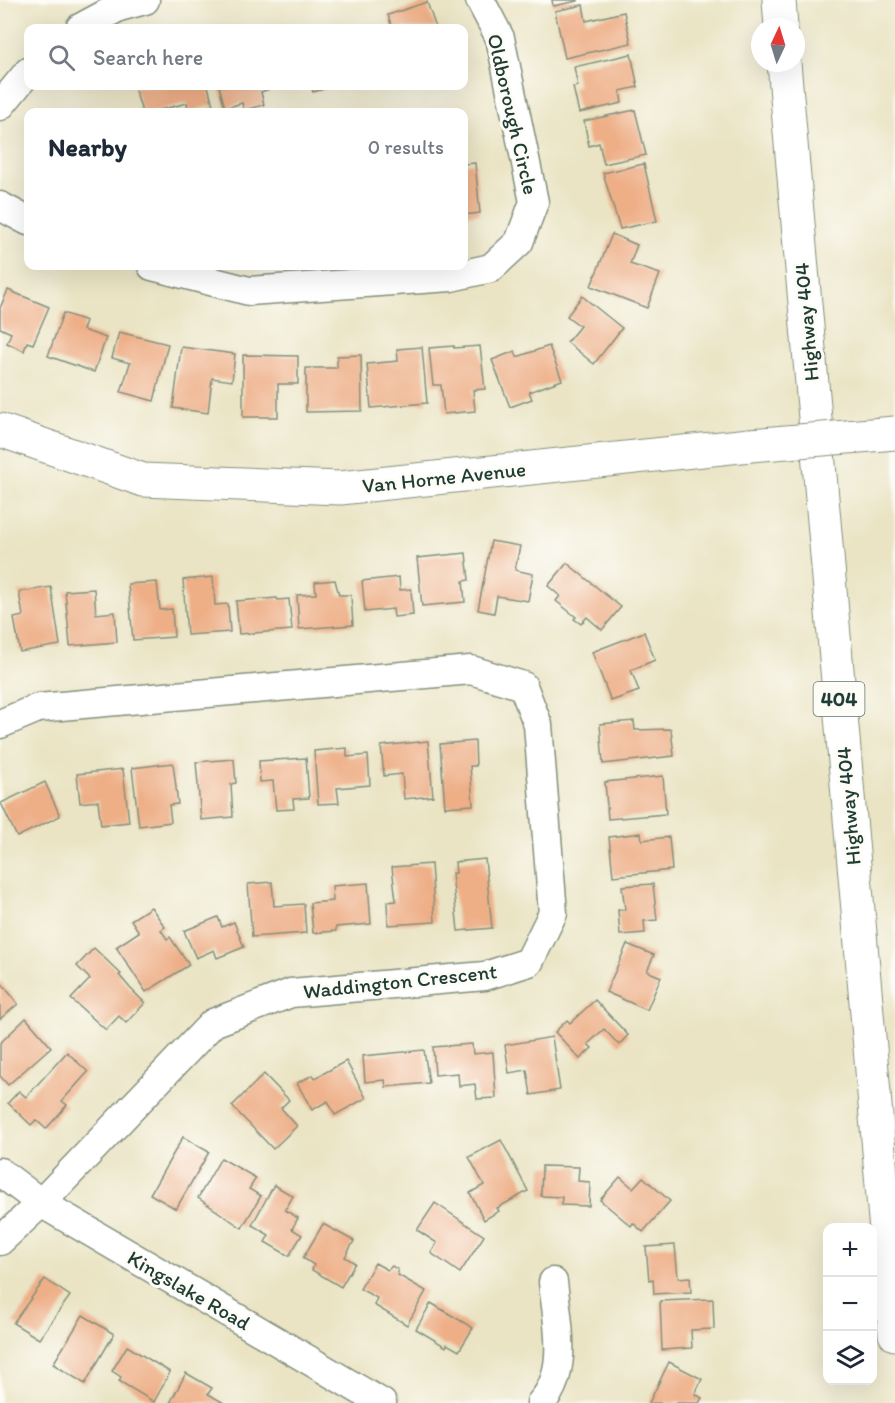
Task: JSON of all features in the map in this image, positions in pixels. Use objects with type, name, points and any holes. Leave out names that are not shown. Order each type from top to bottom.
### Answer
[{"type":"main road","points":[[779,0],[780,18]]},
{"type":"main road","name":"Highway 404","points":[[785,72],[895,1334]]},
{"type":"main road","name":"Van Horne Avenue","points":[[0,430],[143,480],[340,488],[750,445],[895,433]]},
{"type":"street","points":[[87,24],[119,7],[145,0]]},
{"type":"street","name":"Oldborough Circle","points":[[168,270],[249,291],[451,276],[492,268],[519,242],[534,202],[500,38],[480,0]]},
{"type":"street","points":[[0,106],[24,77]]},
{"type":"street","points":[[0,207],[24,219]]},
{"type":"street","name":"Waddington Crescent","points":[[0,724],[38,708],[471,670],[523,686],[538,725],[553,913],[529,962],[485,976],[291,993],[213,1023],[41,1203]]},
{"type":"street","name":"Kingslake Road","points":[[0,1172],[41,1203],[382,1403]]},
{"type":"street","points":[[0,1241],[41,1203]]},
{"type":"street","points":[[541,1403],[552,1390],[560,1348],[553,1282]]},
{"type":"building","points":[[552,0],[578,0],[578,1],[553,6]]},
{"type":"building","points":[[427,2],[435,24],[391,24],[388,15]]},
{"type":"building","points":[[583,5],[586,21],[624,12],[631,43],[565,58],[555,11]]},
{"type":"building","points":[[631,54],[638,87],[620,91],[622,103],[579,113],[573,87],[578,86],[574,67]]},
{"type":"building","points":[[135,90],[209,90],[213,105],[188,108],[187,103],[168,108],[141,108]]},
{"type":"building","points":[[220,90],[266,90],[261,92],[264,105],[243,108],[242,103],[225,108]]},
{"type":"building","points":[[635,110],[646,155],[604,164],[599,143],[589,146],[584,121]]},
{"type":"building","points":[[475,163],[480,213],[468,214],[468,164]]},
{"type":"building","points":[[644,164],[657,221],[620,229],[603,173]]},
{"type":"building","points":[[612,234],[637,245],[630,264],[660,274],[647,308],[591,286]]},
{"type":"building","points":[[8,290],[49,307],[33,344],[27,342],[24,351],[7,343],[11,333],[0,328],[0,308]]},
{"type":"building","points":[[582,296],[622,328],[594,364],[567,342],[580,326],[567,316]]},
{"type":"building","points":[[63,313],[86,321],[83,330],[106,338],[94,372],[48,356]]},
{"type":"building","points":[[119,332],[168,344],[154,401],[121,392],[130,363],[112,358]]},
{"type":"building","points":[[454,346],[454,348],[480,346],[485,389],[473,390],[475,411],[444,414],[441,385],[433,385],[429,348]]},
{"type":"building","points":[[549,346],[562,380],[529,392],[532,399],[510,407],[492,360],[515,351],[517,357]]},
{"type":"building","points":[[181,347],[235,354],[232,381],[212,378],[208,413],[173,408]]},
{"type":"building","points":[[422,347],[427,403],[371,408],[367,364],[398,361],[397,349]]},
{"type":"building","points":[[243,355],[298,356],[298,384],[278,384],[278,417],[243,417]]},
{"type":"building","points":[[361,355],[362,411],[306,412],[306,368],[337,368],[337,356]]},
{"type":"building","points":[[491,541],[520,546],[515,570],[533,574],[528,601],[497,596],[494,613],[478,610]]},
{"type":"building","points":[[466,553],[469,580],[463,581],[465,602],[422,606],[417,558]]},
{"type":"building","points":[[567,563],[621,607],[602,630],[587,617],[581,624],[574,619],[576,617],[556,601],[560,596],[548,586]]},
{"type":"building","points":[[213,577],[215,605],[228,604],[230,632],[187,635],[183,580]]},
{"type":"building","points":[[399,577],[400,590],[411,589],[413,615],[394,617],[393,609],[365,612],[362,581]]},
{"type":"building","points":[[335,580],[339,595],[351,595],[353,625],[299,629],[297,595],[316,594],[315,582]]},
{"type":"building","points":[[157,582],[160,610],[172,609],[174,637],[133,640],[128,584]]},
{"type":"building","points":[[51,587],[60,645],[20,652],[14,618],[23,616],[19,592]]},
{"type":"building","points":[[94,589],[96,614],[115,612],[117,642],[70,646],[65,591]]},
{"type":"building","points":[[277,598],[278,600],[289,599],[292,630],[239,634],[236,601]]},
{"type":"building","points":[[644,632],[655,660],[631,670],[639,691],[611,701],[592,652]]},
{"type":"building","points":[[634,721],[635,730],[671,729],[674,756],[603,764],[600,724]]},
{"type":"building","points":[[428,741],[433,796],[404,799],[402,774],[384,776],[381,746]]},
{"type":"building","points":[[475,741],[476,766],[470,766],[473,805],[445,807],[440,744]]},
{"type":"building","points":[[347,748],[347,757],[368,755],[370,785],[337,788],[339,803],[318,804],[314,751]]},
{"type":"building","points":[[306,758],[309,798],[293,799],[294,809],[276,810],[273,781],[260,782],[259,761]]},
{"type":"building","points":[[234,759],[236,783],[231,784],[233,817],[201,820],[196,762]]},
{"type":"building","points":[[173,763],[178,804],[169,805],[171,822],[139,826],[132,768]]},
{"type":"building","points":[[123,769],[129,822],[101,825],[98,801],[80,803],[77,774]]},
{"type":"building","points":[[663,776],[666,814],[608,819],[605,782]]},
{"type":"building","points":[[45,782],[60,816],[17,837],[1,803]]},
{"type":"building","points":[[641,833],[642,840],[669,837],[672,870],[613,876],[609,837]]},
{"type":"building","points":[[485,859],[492,928],[458,931],[452,873],[456,873],[455,862]]},
{"type":"building","points":[[431,864],[435,922],[388,925],[387,902],[396,901],[392,867]]},
{"type":"building","points":[[272,882],[274,906],[304,904],[306,933],[252,937],[248,884]]},
{"type":"building","points":[[368,883],[371,924],[336,927],[336,931],[313,933],[310,903],[333,901],[332,886]]},
{"type":"building","points":[[653,884],[657,920],[644,921],[645,933],[620,935],[618,910],[625,910],[622,886]]},
{"type":"building","points":[[151,907],[165,927],[161,930],[167,939],[170,937],[189,965],[146,992],[116,947],[139,932],[131,920]]},
{"type":"building","points":[[218,917],[222,927],[234,922],[244,947],[217,958],[214,950],[196,958],[184,931]]},
{"type":"building","points":[[627,944],[654,955],[647,971],[661,977],[647,1010],[606,992]]},
{"type":"building","points":[[94,948],[121,974],[119,975],[145,1003],[126,1023],[119,1016],[106,1030],[71,999],[90,979],[77,966]]},
{"type":"building","points":[[0,981],[18,1004],[0,1019]]},
{"type":"building","points":[[595,1000],[628,1035],[619,1045],[604,1029],[588,1044],[592,1048],[580,1059],[555,1032],[567,1020],[570,1023]]},
{"type":"building","points":[[26,1018],[51,1047],[8,1085],[0,1076],[0,1043]]},
{"type":"building","points":[[552,1037],[560,1090],[531,1095],[527,1070],[509,1073],[505,1045]]},
{"type":"building","points":[[472,1044],[473,1054],[493,1052],[496,1098],[477,1099],[475,1084],[459,1086],[458,1073],[435,1075],[433,1047]]},
{"type":"building","points":[[424,1050],[429,1083],[386,1087],[385,1080],[365,1082],[363,1056]]},
{"type":"building","points":[[67,1052],[88,1072],[62,1101],[67,1105],[46,1129],[36,1120],[31,1125],[8,1103],[19,1091],[26,1097]]},
{"type":"building","points":[[346,1061],[366,1098],[335,1115],[328,1101],[312,1110],[297,1083],[313,1075],[315,1078]]},
{"type":"building","points":[[264,1074],[289,1100],[281,1108],[297,1126],[273,1149],[232,1106]]},
{"type":"building","points":[[183,1137],[209,1152],[176,1209],[150,1194]]},
{"type":"building","points":[[501,1140],[528,1191],[497,1208],[499,1211],[484,1220],[470,1193],[484,1185],[469,1157]]},
{"type":"building","points":[[221,1158],[256,1178],[249,1189],[261,1196],[242,1228],[198,1198]]},
{"type":"building","points":[[542,1166],[579,1167],[578,1181],[590,1182],[589,1206],[561,1205],[562,1197],[541,1196]]},
{"type":"building","points":[[620,1177],[633,1188],[643,1177],[670,1201],[643,1232],[633,1223],[631,1226],[600,1200]]},
{"type":"building","points":[[274,1185],[293,1196],[285,1210],[298,1218],[292,1229],[302,1235],[289,1256],[265,1242],[269,1235],[252,1225]]},
{"type":"building","points":[[435,1203],[484,1236],[460,1273],[431,1253],[437,1243],[417,1230]]},
{"type":"building","points":[[323,1224],[354,1241],[345,1257],[355,1263],[341,1287],[312,1270],[314,1265],[303,1258]]},
{"type":"building","points":[[675,1245],[678,1278],[690,1277],[691,1292],[654,1294],[653,1279],[649,1280],[646,1247]]},
{"type":"building","points":[[375,1263],[388,1270],[392,1266],[398,1270],[398,1275],[426,1291],[407,1325],[374,1305],[377,1298],[360,1289]]},
{"type":"building","points":[[45,1279],[70,1296],[39,1339],[13,1323]]},
{"type":"building","points":[[713,1299],[714,1329],[691,1330],[692,1348],[662,1350],[660,1301]]},
{"type":"building","points":[[431,1303],[473,1328],[459,1351],[447,1344],[446,1347],[416,1329]]},
{"type":"building","points":[[83,1315],[114,1334],[85,1384],[53,1364]]},
{"type":"building","points":[[127,1346],[170,1372],[154,1402],[119,1381],[121,1377],[112,1371]]},
{"type":"building","points":[[669,1362],[702,1379],[695,1394],[702,1398],[699,1403],[649,1403]]},
{"type":"building","points":[[186,1373],[212,1388],[208,1394],[224,1403],[170,1403]]}]
